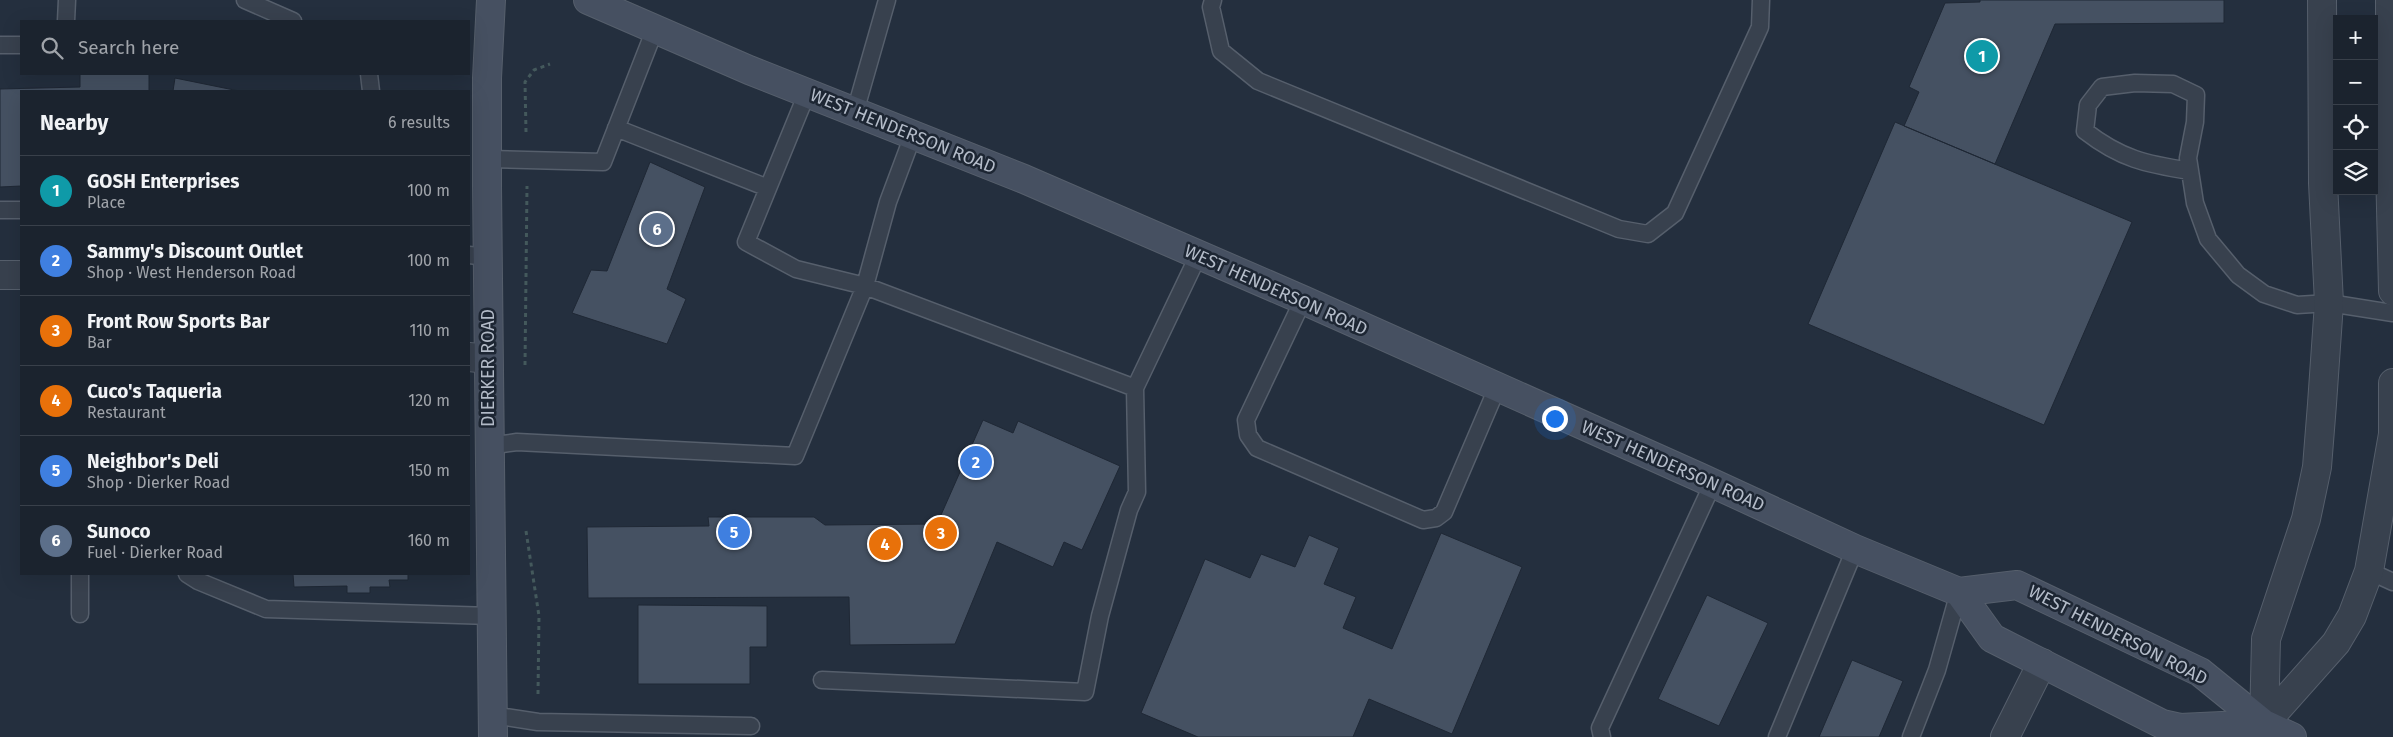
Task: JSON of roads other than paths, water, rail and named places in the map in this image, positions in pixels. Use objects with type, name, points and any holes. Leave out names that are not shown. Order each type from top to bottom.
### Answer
[{"type":"main road","name":"DIERKER ROAD","points":[[491,0],[487,159],[478,256],[479,358],[488,446],[492,726]]},
{"type":"main road","name":"WEST HENDERSON ROAD","points":[[588,0],[807,93],[1024,179],[1302,300],[1713,483],[1855,549],[1959,592],[2017,585],[2200,672],[2263,730]]},
{"type":"main road","name":"WEST HENDERSON ROAD","points":[[1959,592],[1992,638],[2162,724],[2180,728],[2263,730],[2292,737]]},
{"type":"street","points":[[2263,730],[2266,639],[2306,519],[2317,467],[2329,303],[2323,182],[2322,0]]},
{"type":"street","points":[[2390,0],[2390,166],[2393,291]]},
{"type":"street","points":[[0,275],[20,275]]},
{"type":"street","points":[[2263,730],[2336,643],[2352,616],[2381,576],[2393,434],[2393,383]]},
{"type":"street","points":[[2005,737],[2042,663]]},
{"type":"lane","points":[[66,20],[67,0]]},
{"type":"lane","points":[[245,0],[292,20]]},
{"type":"lane","points":[[855,112],[887,0]]},
{"type":"lane","points":[[1213,0],[1211,7],[1221,52],[1258,81],[1618,229],[1648,234],[1675,213],[1760,27],[1761,0]]},
{"type":"lane","points":[[487,159],[602,162],[655,29]]},
{"type":"lane","points":[[0,45],[20,45]]},
{"type":"lane","points":[[369,75],[371,90]]},
{"type":"lane","points":[[2190,172],[2148,164],[2107,148],[2085,131],[2088,105],[2102,87],[2135,83],[2173,84],[2196,95],[2188,158],[2195,204],[2208,240],[2238,274],[2264,294],[2297,305],[2329,303],[2393,313]]},
{"type":"lane","points":[[807,93],[746,242],[796,269],[865,286],[1135,388]]},
{"type":"lane","points":[[616,128],[768,188]]},
{"type":"lane","points":[[488,446],[517,442],[795,456],[865,286],[888,202],[913,135]]},
{"type":"lane","points":[[0,210],[20,210]]},
{"type":"lane","points":[[822,680],[1086,692],[1100,616],[1129,510],[1136,492],[1135,388],[1198,256]]},
{"type":"lane","points":[[1302,300],[1246,420],[1248,435],[1257,448],[1423,520],[1436,518],[1444,512],[1497,388]]},
{"type":"lane","points":[[1602,737],[1600,728],[1713,483]]},
{"type":"lane","points":[[1778,737],[1855,549]]},
{"type":"lane","points":[[80,575],[80,614]]},
{"type":"lane","points":[[189,575],[198,581],[266,610],[491,616]]},
{"type":"lane","points":[[1910,737],[1937,670],[1959,592]]},
{"type":"lane","points":[[492,726],[538,722],[751,726]]},
{"type":"place","name":"GOSH Enterprises","points":[[1982,56]]},
{"type":"place","name":"Sunoco","points":[[657,229]]},
{"type":"place","name":"Sammy's Discount Outlet","points":[[976,462]]},
{"type":"place","name":"Neighbor's Deli","points":[[734,532]]},
{"type":"place","name":"Front Row Sports Bar","points":[[941,533]]},
{"type":"place","name":"Cuco's Taqueria","points":[[885,544]]}]
